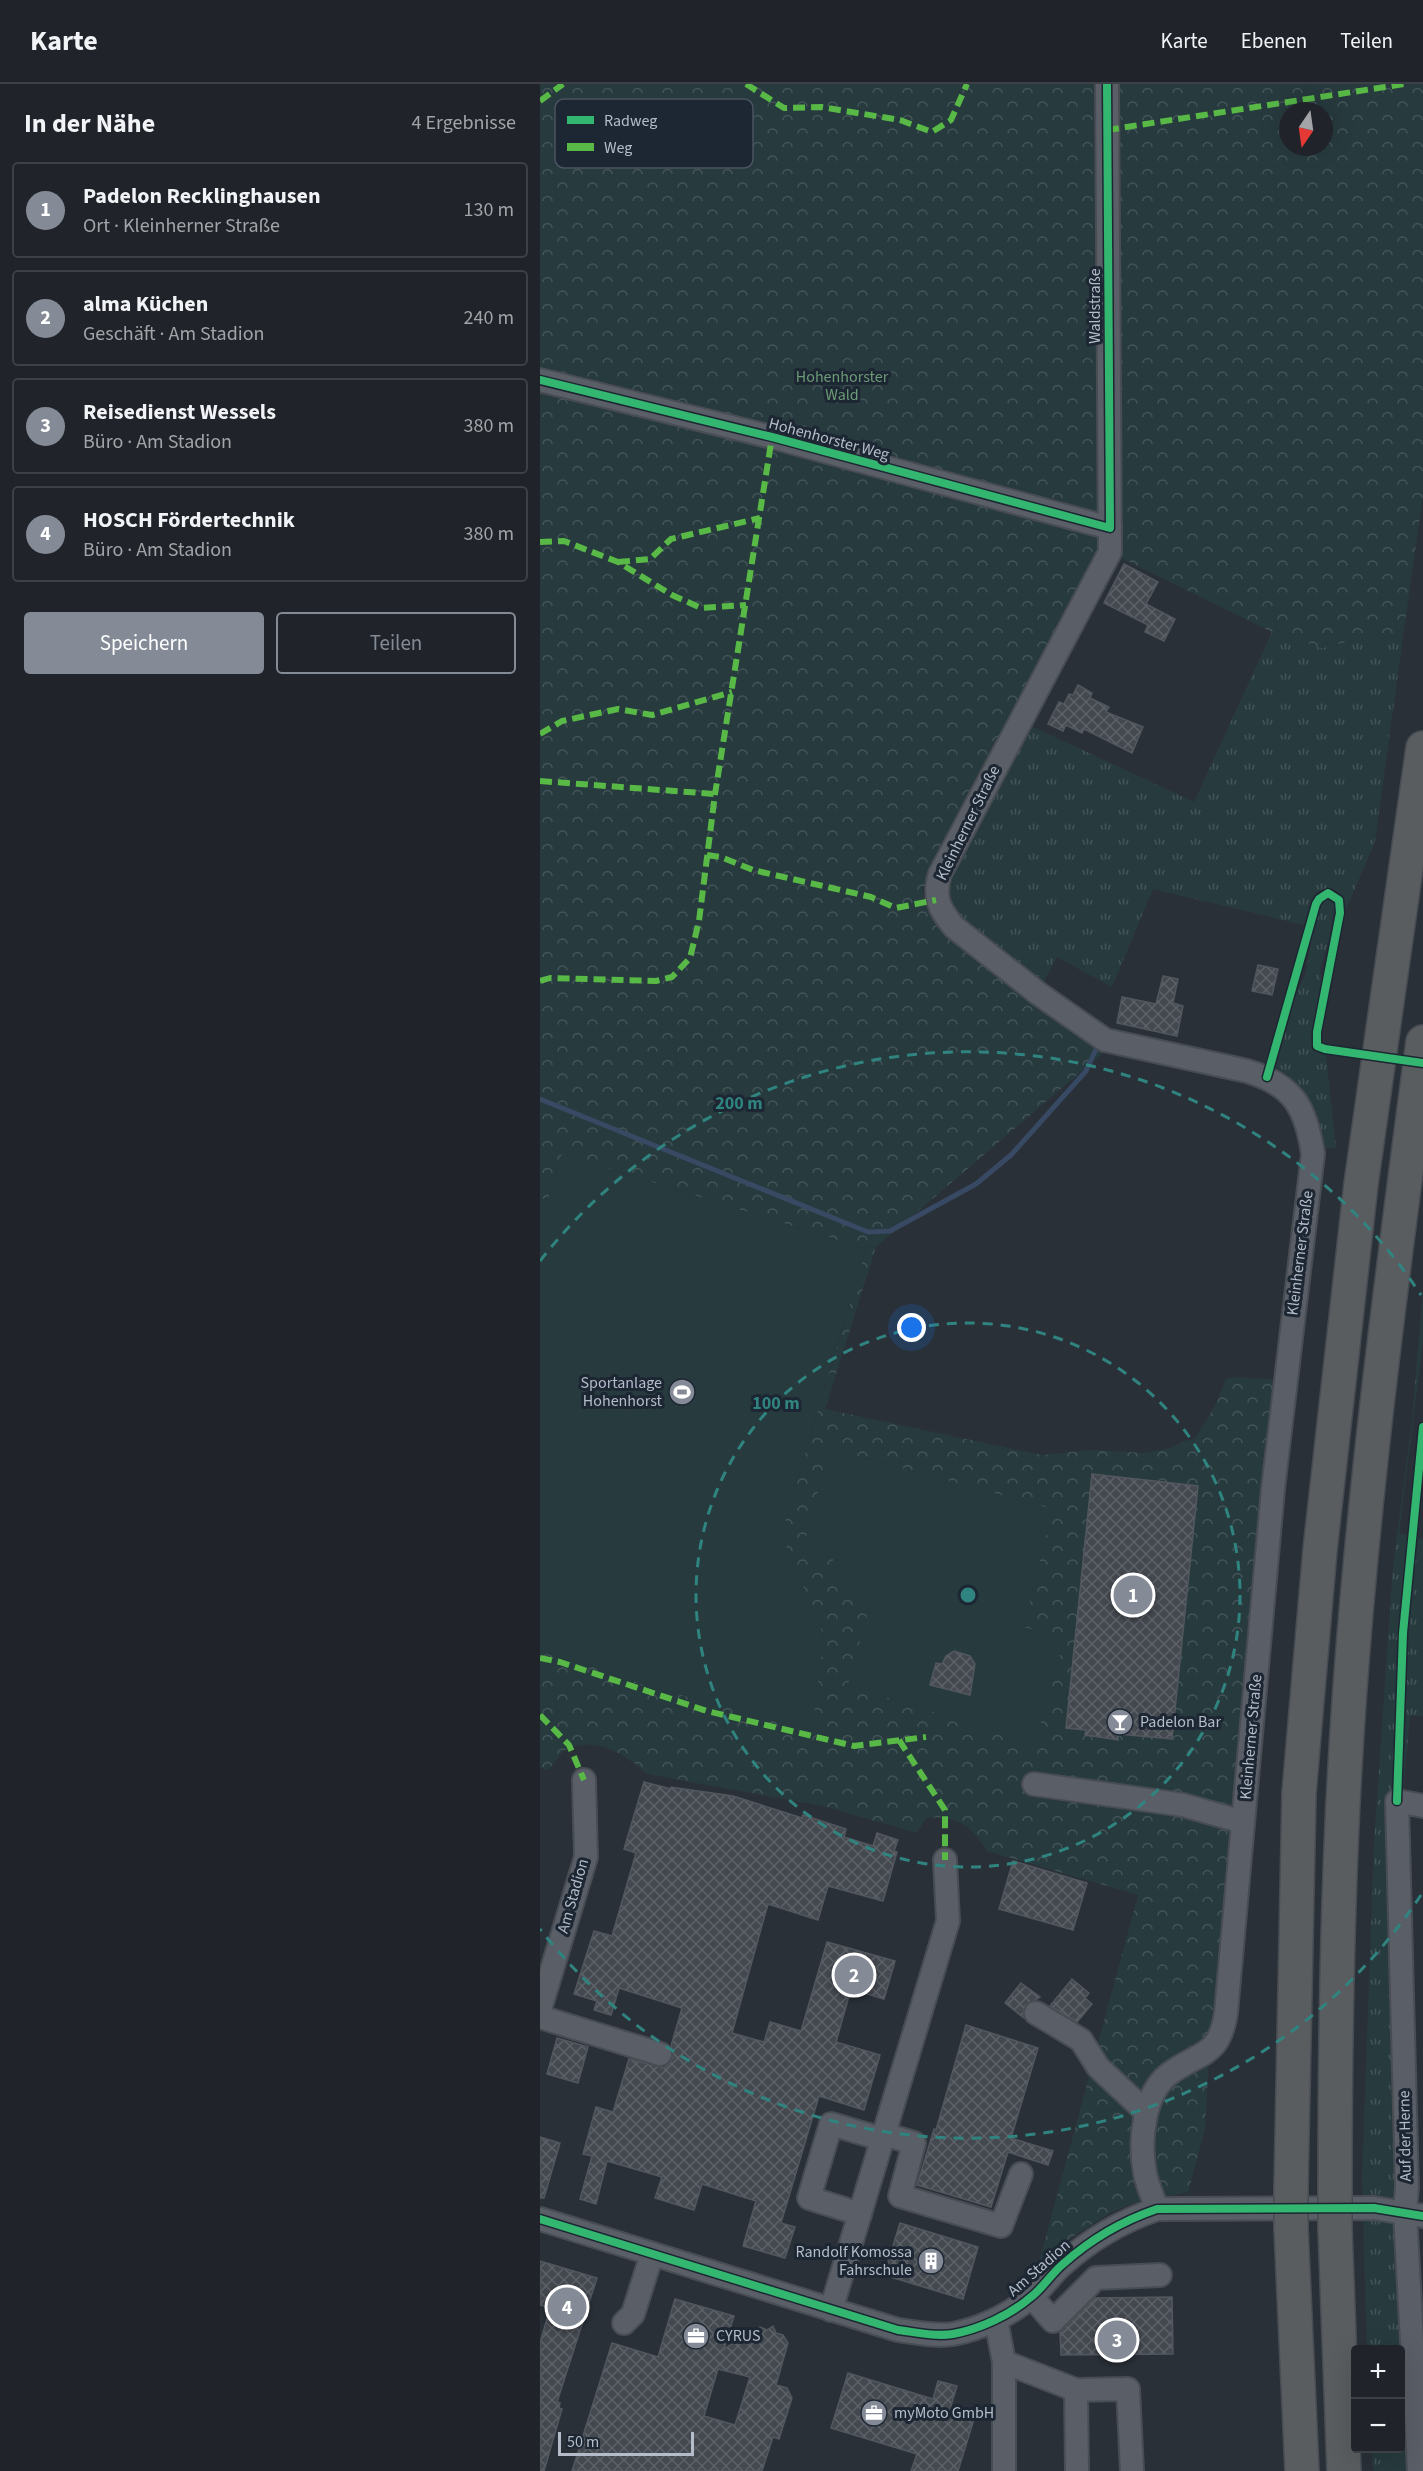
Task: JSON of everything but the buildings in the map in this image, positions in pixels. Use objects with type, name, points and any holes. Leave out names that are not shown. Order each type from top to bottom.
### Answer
[{"type":"highway","points":[[1302,2471],[1291,2228],[1299,1793],[1320,1550],[1361,1184],[1423,748]]},
{"type":"highway","points":[[1344,2471],[1335,2228],[1335,1990],[1346,1747],[1366,1514],[1423,1042]]},
{"type":"street","name":"Waldstraße","points":[[1107,84],[1110,528]]},
{"type":"street","name":"Hohenhorster Weg","points":[[540,380],[772,437],[1110,528]]},
{"type":"street","name":"Kleinherner Straße","points":[[1110,528],[1110,552],[940,874],[936,886],[936,900],[943,914],[954,927],[1039,994],[1105,1040],[1267,1077],[1281,1085],[1293,1097],[1305,1118],[1313,1154],[1273,1489],[1223,2034],[1214,2047],[1170,2074],[1154,2089],[1146,2112],[1144,2150],[1145,2174],[1157,2209]]},
{"type":"street","name":"Am Stadion","points":[[540,2009],[586,1857],[584,1780]]},
{"type":"street","points":[[1034,1784],[1183,1805],[1243,1822]]},
{"type":"street","name":"Auf der Herne","points":[[1419,2471],[1418,2325],[1414,2214],[1407,2187],[1397,1801],[1423,1806]]},
{"type":"street","points":[[831,2310],[948,1921],[945,1860]]},
{"type":"street","points":[[1036,2013],[1081,2040],[1098,2067],[1146,2112]]},
{"type":"street","points":[[540,2017],[660,2054]]},
{"type":"street","points":[[860,2214],[809,2198],[822,2121],[914,2143],[900,2196],[1001,2226],[1021,2175]]},
{"type":"street","name":"Am Stadion","points":[[540,2219],[898,2330],[952,2334],[996,2320],[1032,2297],[1062,2264],[1101,2234],[1128,2219],[1157,2209],[1374,2208],[1414,2214]]},
{"type":"street","points":[[624,2323],[633,2314],[652,2254]]},
{"type":"street","points":[[1032,2297],[1053,2321],[1096,2278],[1160,2275]]},
{"type":"street","points":[[996,2320],[1004,2362],[1004,2471]]},
{"type":"street","points":[[1004,2362],[1076,2390],[1128,2389],[1132,2471]]},
{"type":"street","points":[[1076,2390],[1077,2471]]},
{"type":"green space","name":"Hohenhorster Wald","points":[[540,84],[1423,84],[1423,495],[1403,637],[1363,638],[1322,648],[1272,632],[1119,557],[1097,549],[933,886],[922,887],[926,909],[934,907],[1110,1047],[876,1247],[825,1409],[1042,1455],[1090,1450],[1146,1453],[1171,1448],[1195,1439],[1216,1404],[1226,1379],[1233,1377],[1279,1380],[1235,1855],[1211,2023],[1205,2129],[1188,2192],[1139,2201],[1110,2213],[1055,2248],[1035,2277],[1138,1895],[987,1851],[969,1828],[947,1818],[926,1818],[917,1833],[823,1806],[647,1774],[629,1759],[597,1745],[574,1747],[563,1752],[548,1770],[540,1768],[540,1642],[824,1637],[781,1534],[866,1249],[562,1154],[548,1200],[540,1198]]},
{"type":"green space","points":[[1272,632],[1322,648],[1363,638],[1403,637],[1375,842],[1346,909],[1343,898],[1335,890],[1319,891],[1313,897],[1304,925],[1153,889],[1112,987],[1057,957],[1040,988],[949,909],[946,883],[1025,723],[1194,802]]},
{"type":"green space","points":[[1328,898],[1335,904],[1328,943],[1320,968],[1321,984],[1311,1039],[1318,1051],[1326,1055],[1336,1148],[1317,1148],[1273,1075],[1297,991],[1304,978],[1318,911]]},
{"type":"green space","name":"Sportanlage Hohenhorst","points":[[562,1154],[866,1249],[781,1534],[824,1637],[812,1730],[647,1686],[567,1658],[540,1653],[540,1198],[548,1200]]},
{"type":"green space","points":[[1423,1289],[1423,1341],[1399,1533],[1423,1539],[1423,1716],[1410,1716],[1400,1829],[1423,2471],[1373,2471],[1372,2453],[1405,2453],[1405,2345],[1367,2345],[1362,2180],[1374,1843],[1393,1566],[1412,1421]]},
{"type":"green space","points":[[829,1448],[1053,1509],[1023,1627],[1065,1637],[1035,1744],[848,1685],[868,1613],[833,1579],[833,1558],[803,1550]]},
{"type":"waterway","points":[[540,1099],[868,1232],[890,1231],[976,1184],[1011,1155],[1086,1071],[1097,1047]]},
{"type":"marked path","points":[[540,101],[563,84]]},
{"type":"marked path","points":[[746,84],[784,108],[821,107],[900,120],[932,132],[951,120],[967,84]]},
{"type":"marked path","points":[[1107,130],[1404,84]]},
{"type":"marked path","points":[[540,981],[550,978],[656,981],[672,977],[690,958],[699,921],[715,794],[772,437]]},
{"type":"marked path","points":[[618,562],[650,559],[671,539],[760,518]]},
{"type":"marked path","points":[[540,542],[564,541],[618,562],[672,595],[701,608],[746,605]]},
{"type":"marked path","points":[[540,734],[562,721],[618,709],[652,715],[732,692]]},
{"type":"marked path","points":[[540,781],[715,794]]},
{"type":"marked path","points":[[707,855],[721,857],[753,870],[871,897],[896,908],[936,900]]},
{"type":"marked path","points":[[540,1658],[560,1662],[707,1711],[854,1746],[926,1737]]},
{"type":"marked path","points":[[540,1715],[569,1745],[584,1780]]},
{"type":"marked path","points":[[899,1740],[945,1810],[945,1860]]},
{"type":"cycle path","points":[[540,380],[772,437],[1110,528],[1107,84]]},
{"type":"cycle path","points":[[1267,1077],[1316,904],[1328,893],[1339,900],[1340,913],[1317,1032],[1317,1046],[1423,1063]]},
{"type":"cycle path","points":[[1397,1801],[1403,1633],[1423,1427]]},
{"type":"cycle path","points":[[540,2219],[898,2330],[939,2335],[974,2329],[1004,2315],[1023,2304],[1059,2268],[1096,2239],[1131,2219],[1157,2209],[1374,2208],[1423,2216]]},
{"type":"place","name":"Sportanlage Hohenhorst","points":[[682,1392]]},
{"type":"place","name":"Padelon Recklinghausen","points":[[1133,1595]]},
{"type":"place","name":"Padelon Bar","points":[[1120,1722]]},
{"type":"place","name":"alma Küchen","points":[[854,1975]]},
{"type":"place","name":"Randolf Komossa Fahrschule","points":[[931,2261]]},
{"type":"place","name":"HOSCH Fördertechnik","points":[[567,2307]]},
{"type":"place","name":"CYRUS","points":[[696,2336]]},
{"type":"place","name":"Reisedienst Wessels","points":[[1117,2340]]},
{"type":"place","name":"myMoto GmbH","points":[[874,2413]]}]
